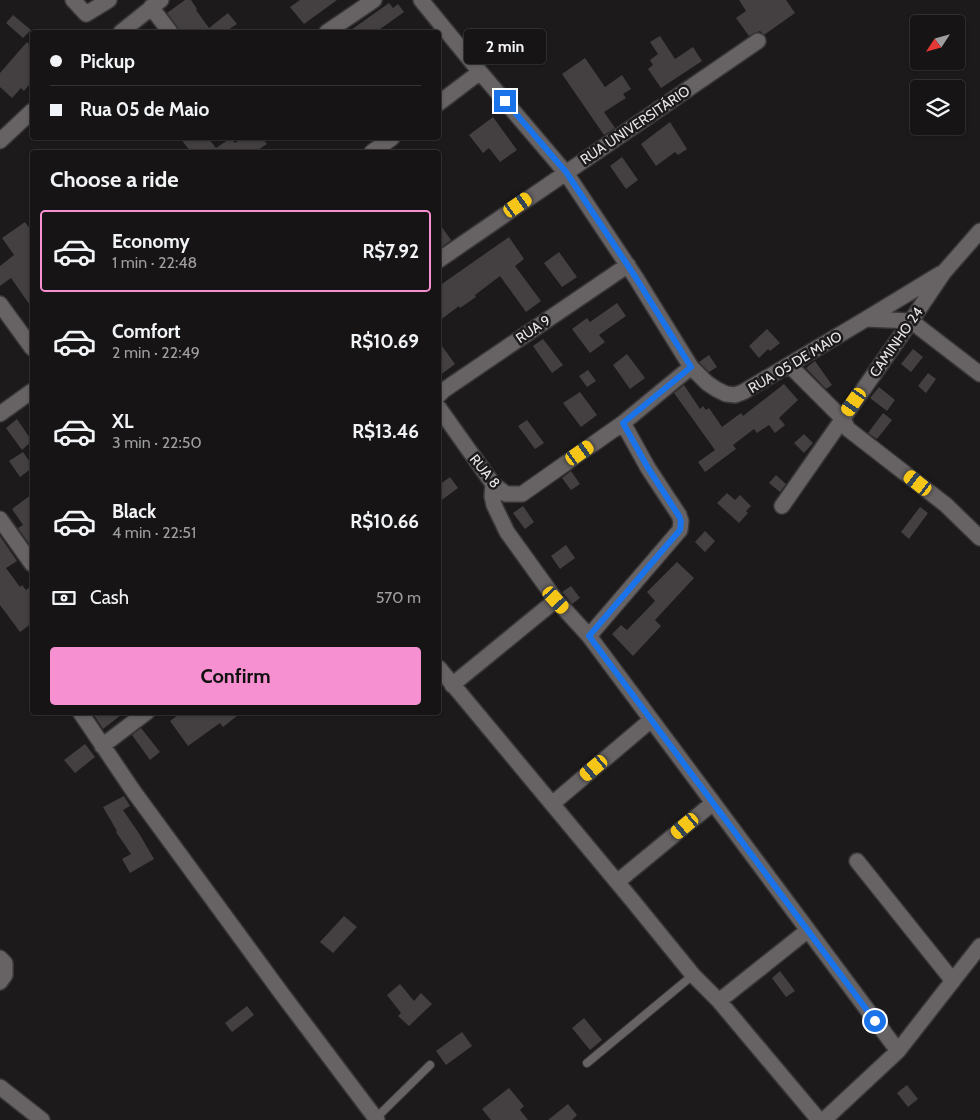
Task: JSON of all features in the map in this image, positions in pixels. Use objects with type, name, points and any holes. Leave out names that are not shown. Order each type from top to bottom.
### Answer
[{"type":"street","points":[[74,0],[86,14],[108,0]]},
{"type":"street","points":[[330,30],[374,0]]},
{"type":"street","name":"RUA 05 DE MAIO","points":[[421,0],[566,172],[628,265],[691,367],[716,389],[726,394],[743,392],[944,272]]},
{"type":"street","points":[[123,30],[156,4],[169,30]]},
{"type":"street","name":"RUA UNIVERSITÁRIO","points":[[441,259],[758,41]]},
{"type":"street","points":[[441,101],[480,72]]},
{"type":"street","points":[[0,141],[30,113]]},
{"type":"street","points":[[375,150],[389,140]]},
{"type":"street","name":"CAMINHO 24","points":[[782,506],[944,272],[980,231]]},
{"type":"street","name":"RUA 9","points":[[441,388],[628,265]]},
{"type":"street","points":[[0,304],[30,345]]},
{"type":"street","points":[[866,319],[911,321],[980,374]]},
{"type":"street","points":[[789,365],[843,419],[848,429],[946,505],[980,538]]},
{"type":"street","points":[[497,513],[623,423],[691,367]]},
{"type":"street","points":[[0,414],[30,392]]},
{"type":"street","name":"RUA 8","points":[[441,411],[492,484],[506,494],[522,494]]},
{"type":"street","points":[[589,636],[682,526],[679,516],[648,468],[623,423]]},
{"type":"street","points":[[492,484],[492,496],[497,513],[507,532],[556,600],[589,636],[898,1050]]},
{"type":"street","points":[[0,519],[30,561]]},
{"type":"street","points":[[452,685],[556,600]]},
{"type":"street","points":[[441,671],[692,975],[719,1001],[819,1120]]},
{"type":"street","points":[[82,715],[102,746],[282,994],[376,1119]]},
{"type":"street","points":[[102,746],[143,715]]},
{"type":"street","points":[[552,804],[651,720]]},
{"type":"street","points":[[617,882],[713,803]]},
{"type":"street","points":[[857,862],[953,981]]},
{"type":"street","points":[[719,1001],[808,931]]},
{"type":"street","points":[[824,1120],[898,1050],[980,946]]},
{"type":"street","points":[[0,958],[5,963],[5,975],[0,982]]},
{"type":"street","points":[[0,1087],[42,1120]]},
{"type":"lane","points":[[587,1064],[692,975]]},
{"type":"lane","points":[[376,1119],[430,1065]]},
{"type":"building","points":[[185,0],[191,0],[209,28],[228,13],[237,24],[228,30],[179,30],[167,13]]},
{"type":"building","points":[[300,0],[337,0],[304,24],[290,7]]},
{"type":"building","points":[[739,0],[786,0],[795,13],[764,35],[760,31],[749,36],[736,18],[746,11]]},
{"type":"building","points":[[389,3],[393,8],[398,4],[404,12],[379,30],[351,30]]},
{"type":"building","points":[[13,15],[31,30],[23,38],[6,23]]},
{"type":"building","points":[[660,36],[675,59],[693,47],[702,61],[661,88],[648,69],[653,65],[650,60],[658,54],[650,42]]},
{"type":"building","points":[[27,42],[30,45],[30,84],[24,91],[21,88],[12,98],[0,87],[0,73]]},
{"type":"building","points":[[585,58],[605,87],[622,75],[631,89],[623,94],[626,98],[604,112],[615,128],[604,135],[562,74]]},
{"type":"building","points":[[493,117],[517,150],[500,162],[489,148],[483,153],[469,135]]},
{"type":"building","points":[[670,122],[687,149],[678,155],[675,152],[656,166],[641,144]]},
{"type":"building","points":[[182,140],[210,140],[216,148],[228,140],[233,140],[235,143],[239,140],[264,140],[267,144],[258,150],[189,150]]},
{"type":"building","points":[[622,157],[638,180],[626,189],[610,166]]},
{"type":"building","points":[[25,222],[30,229],[30,305],[11,278],[0,286],[0,266],[14,255],[2,238]]},
{"type":"building","points":[[441,226],[451,240],[441,248]]},
{"type":"building","points":[[509,237],[524,259],[515,266],[541,301],[526,312],[500,276],[475,295],[476,297],[460,308],[459,306],[441,320],[441,285]]},
{"type":"building","points":[[559,252],[577,277],[562,287],[544,263]]},
{"type":"building","points":[[617,303],[626,316],[599,335],[605,342],[590,353],[572,329],[587,318],[590,322]]},
{"type":"building","points":[[767,329],[780,343],[770,351],[768,349],[759,358],[749,346]]},
{"type":"building","points":[[543,339],[563,365],[552,373],[533,346]]},
{"type":"building","points":[[441,345],[455,364],[441,374]]},
{"type":"building","points":[[913,349],[923,357],[911,372],[901,364]]},
{"type":"building","points":[[627,354],[645,378],[630,389],[613,365]]},
{"type":"building","points":[[709,355],[717,367],[709,372],[699,362]]},
{"type":"building","points":[[815,361],[832,385],[826,389],[806,368]]},
{"type":"building","points":[[588,370],[596,381],[587,387],[579,376]]},
{"type":"building","points":[[928,373],[936,379],[926,393],[918,386]]},
{"type":"building","points":[[784,384],[798,400],[779,418],[785,425],[775,433],[769,425],[757,433],[754,429],[733,445],[736,449],[705,472],[698,462],[715,450],[674,393],[684,385],[700,409],[703,406],[706,410],[709,408],[722,427],[741,413],[743,416]]},
{"type":"building","points":[[879,387],[895,400],[887,411],[870,398]]},
{"type":"building","points":[[580,392],[597,415],[581,427],[563,403]]},
{"type":"building","points":[[883,413],[892,420],[877,439],[868,433]]},
{"type":"building","points":[[17,419],[30,438],[30,443],[22,450],[6,428]]},
{"type":"building","points":[[527,420],[544,443],[535,449],[518,426]]},
{"type":"building","points":[[804,434],[813,443],[804,453],[794,443]]},
{"type":"building","points":[[23,452],[30,462],[30,470],[20,477],[9,461]]},
{"type":"building","points":[[571,471],[580,484],[571,490],[562,478]]},
{"type":"building","points":[[776,475],[786,484],[780,492],[769,483]]},
{"type":"building","points":[[450,477],[458,488],[441,501],[441,484]]},
{"type":"building","points":[[727,493],[735,500],[740,495],[751,506],[746,511],[748,513],[739,523],[717,503]]},
{"type":"building","points":[[30,496],[30,545],[18,528],[23,525],[12,509]]},
{"type":"building","points":[[523,506],[534,522],[525,529],[513,513]]},
{"type":"building","points":[[920,507],[928,513],[909,539],[901,532]]},
{"type":"building","points":[[705,531],[715,541],[705,552],[695,542]]},
{"type":"building","points":[[0,536],[17,561],[6,568],[20,587],[22,585],[26,590],[30,587],[30,624],[20,632],[0,605]]},
{"type":"building","points":[[566,545],[575,558],[560,569],[551,556]]},
{"type":"building","points":[[677,562],[694,578],[655,620],[661,626],[633,656],[612,634],[621,625],[627,630],[655,601],[647,592]]},
{"type":"building","points":[[571,586],[580,598],[572,604],[562,592]]},
{"type":"building","points":[[94,715],[121,715],[103,729]]},
{"type":"building","points":[[178,715],[238,715],[223,727],[220,723],[188,746],[170,721]]},
{"type":"building","points":[[141,728],[160,752],[150,760],[132,735]]},
{"type":"building","points":[[85,744],[95,757],[75,773],[64,760]]},
{"type":"building","points":[[124,796],[130,806],[123,810],[154,859],[130,873],[122,859],[131,854],[116,832],[103,807]]},
{"type":"building","points":[[344,916],[357,927],[333,953],[320,942]]},
{"type":"building","points":[[780,971],[795,991],[786,997],[772,978]]},
{"type":"building","points":[[400,984],[414,1001],[421,993],[432,1004],[409,1026],[398,1016],[401,1013],[387,995]]},
{"type":"building","points":[[247,1006],[254,1015],[232,1032],[225,1023]]},
{"type":"building","points":[[584,1018],[602,1040],[590,1050],[572,1028]]},
{"type":"building","points":[[462,1032],[472,1046],[446,1065],[436,1051]]},
{"type":"building","points":[[907,1085],[918,1099],[908,1107],[897,1093]]},
{"type":"building","points":[[509,1088],[524,1106],[520,1110],[528,1120],[491,1120],[482,1109]]},
{"type":"building","points":[[568,1104],[577,1115],[572,1120],[548,1120]]},
{"type":"route","points":[[505,101],[566,172],[636,278],[691,367],[623,423],[648,468],[679,516],[682,526],[589,636],[875,1021]]}]
